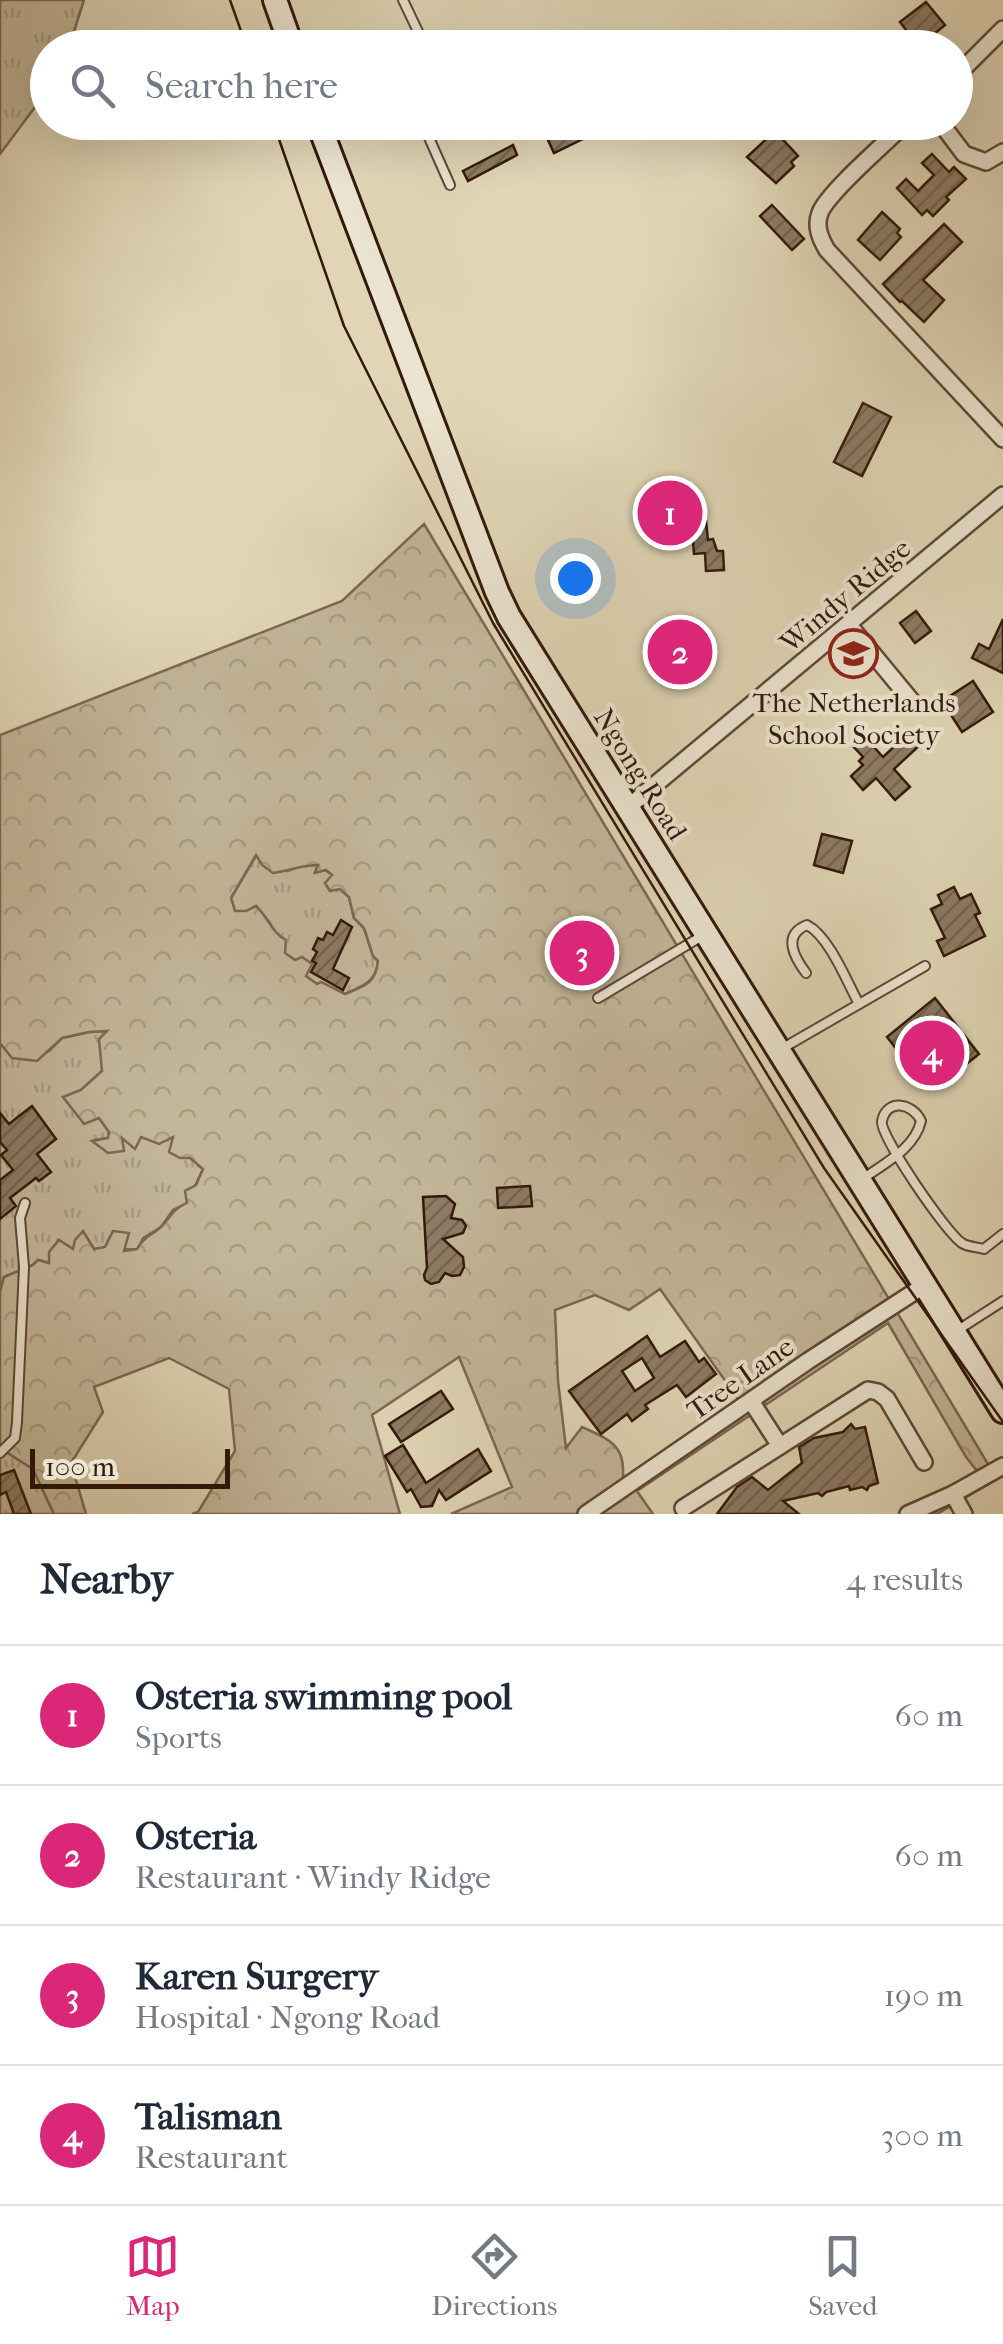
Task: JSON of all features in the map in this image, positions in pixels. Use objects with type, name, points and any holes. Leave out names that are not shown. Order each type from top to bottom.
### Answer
[{"type":"main road","points":[[276,0],[286,30]]},
{"type":"main road","name":"Ngong Road","points":[[325,140],[509,617],[1003,1411]]},
{"type":"street","points":[[973,59],[1003,28]]},
{"type":"street","points":[[889,140],[826,201],[818,223],[820,238],[1003,439]]},
{"type":"street","points":[[954,140],[964,154],[986,162],[1003,152]]},
{"type":"street","name":"Windy Ridge","points":[[626,808],[1003,495]]},
{"type":"street","points":[[849,625],[916,704]]},
{"type":"street","name":"Tree Lane","points":[[586,1514],[925,1285]]},
{"type":"street","points":[[683,1508],[868,1390],[887,1399],[924,1462]]},
{"type":"street","points":[[751,1402],[780,1446]]},
{"type":"street","points":[[908,1514],[1003,1466]]},
{"type":"street","points":[[953,1494],[964,1514]]},
{"type":"lane","points":[[403,0],[418,30]]},
{"type":"lane","points":[[430,140],[450,184]]},
{"type":"lane","points":[[806,973],[792,950],[794,933],[808,925],[832,954],[859,1004]]},
{"type":"lane","points":[[598,998],[706,934]]},
{"type":"lane","points":[[780,1050],[925,966]]},
{"type":"lane","points":[[860,1180],[896,1155],[913,1140],[921,1121],[918,1113],[904,1105],[892,1108],[882,1121],[882,1132],[896,1155],[932,1209],[962,1244],[984,1249],[1003,1234]]},
{"type":"lane","points":[[0,1453],[15,1438],[18,1422],[24,1267],[20,1218],[25,1203]]},
{"type":"lane","points":[[954,1332],[1003,1300]]},
{"type":"green space","points":[[0,0],[84,0],[74,30],[30,30],[30,114],[0,154]]},
{"type":"green space","points":[[424,524],[997,1479],[937,1514],[924,1514],[984,1480],[966,1457],[888,1323],[637,1491],[653,1514],[451,1514],[512,1487],[459,1357],[372,1415],[400,1514],[192,1514],[198,1512],[235,1451],[229,1389],[169,1358],[94,1387],[103,1412],[71,1463],[86,1514],[54,1514],[33,1469],[0,1448],[0,1292],[4,1277],[38,1260],[49,1263],[49,1252],[59,1240],[73,1249],[83,1231],[94,1249],[105,1247],[113,1231],[129,1233],[124,1251],[137,1249],[187,1203],[185,1191],[196,1185],[203,1169],[190,1158],[169,1152],[173,1137],[159,1144],[141,1137],[135,1149],[122,1138],[124,1151],[108,1153],[92,1141],[108,1138],[109,1132],[99,1118],[84,1124],[63,1097],[81,1090],[102,1071],[99,1039],[107,1031],[62,1038],[37,1061],[12,1058],[0,1043],[0,735],[342,601]],"holes":[[[256,855],[273,873],[318,865],[315,873],[326,870],[332,875],[325,883],[330,891],[340,889],[349,897],[354,918],[364,928],[378,961],[375,975],[368,983],[345,994],[321,982],[317,984],[306,976],[312,964],[285,953],[286,940],[256,906],[235,911],[231,898]],[[660,1289],[741,1403],[622,1493],[623,1467],[613,1444],[582,1427],[566,1448],[555,1310],[595,1295],[629,1310]]]},
{"type":"green space","points":[[257,854],[287,871],[318,865],[315,872],[325,870],[332,875],[349,897],[354,918],[364,928],[378,961],[368,982],[345,994],[317,984],[284,953],[270,923],[256,906],[246,912],[235,911],[231,898]]},
{"type":"green space","points":[[109,1031],[99,1039],[103,1070],[81,1090],[64,1097],[99,1118],[109,1132],[108,1138],[94,1140],[174,1136],[203,1169],[187,1203],[173,1210],[161,1227],[143,1238],[138,1249],[94,1249],[83,1232],[73,1249],[58,1240],[49,1263],[38,1260],[4,1277],[0,1291],[0,1043],[12,1058],[49,1051],[62,1038]]},
{"type":"green space","points":[[0,1448],[33,1469],[54,1514],[0,1514]]},
{"type":"building","points":[[926,2],[945,25],[939,30],[906,30],[900,22]]},
{"type":"building","points":[[548,140],[581,140],[554,153]]},
{"type":"building","points":[[765,140],[783,140],[798,156],[791,162],[794,166],[776,183],[747,157]]},
{"type":"building","points":[[513,145],[517,155],[468,181],[463,171]]},
{"type":"building","points":[[932,154],[949,172],[954,167],[966,179],[933,216],[927,210],[922,215],[897,188],[906,179],[918,191],[934,175],[922,163]]},
{"type":"building","points":[[772,205],[804,239],[792,250],[760,216]]},
{"type":"building","points":[[882,212],[900,229],[897,233],[901,237],[880,260],[858,240]]},
{"type":"building","points":[[944,224],[962,242],[923,280],[944,300],[924,322],[883,284]]},
{"type":"building","points":[[863,403],[891,417],[862,476],[834,462]]},
{"type":"building","points":[[705,512],[708,540],[713,539],[717,551],[723,551],[724,570],[706,571],[705,553],[694,554],[693,541],[689,541],[686,513]]},
{"type":"building","points":[[916,611],[931,631],[915,643],[900,623]]},
{"type":"building","points":[[1003,619],[1003,673],[972,658],[979,644],[989,649]]},
{"type":"building","points":[[973,681],[993,712],[962,732],[942,701]]},
{"type":"building","points":[[909,733],[920,745],[894,769],[910,787],[895,800],[876,778],[863,790],[851,776],[863,765],[859,761],[863,757],[852,745],[863,735],[883,757]]},
{"type":"building","points":[[822,834],[852,841],[843,873],[814,865]]},
{"type":"building","points":[[954,887],[960,899],[971,894],[985,936],[944,956],[937,941],[945,938],[931,909],[942,904],[938,895]]},
{"type":"building","points":[[341,920],[352,927],[333,969],[349,978],[343,990],[311,972],[316,963],[312,961],[318,938],[323,940],[327,932],[333,935]]},
{"type":"building","points":[[935,998],[979,1054],[941,1084],[934,1075],[926,1081],[887,1037]]},
{"type":"building","points":[[32,1106],[56,1139],[37,1154],[51,1172],[10,1198],[16,1206],[0,1219],[0,1180],[13,1170],[1,1155],[7,1150],[0,1142],[0,1113],[9,1124]]},
{"type":"building","points":[[530,1186],[532,1206],[498,1208],[497,1188]]},
{"type":"building","points":[[446,1196],[455,1204],[451,1218],[462,1220],[466,1226],[463,1233],[443,1239],[463,1257],[464,1267],[460,1275],[445,1273],[439,1282],[431,1284],[424,1275],[427,1268],[423,1197]]},
{"type":"building","points":[[647,1336],[660,1357],[685,1341],[699,1362],[704,1358],[716,1374],[686,1397],[677,1385],[645,1405],[648,1409],[632,1421],[627,1414],[601,1434],[569,1391]],"holes":[[[642,1358],[654,1378],[635,1391],[622,1371]]]},
{"type":"building","points":[[441,1391],[453,1409],[401,1442],[389,1424]]},
{"type":"building","points":[[851,1424],[855,1429],[865,1427],[878,1483],[867,1490],[850,1490],[849,1486],[822,1496],[818,1493],[783,1501],[799,1514],[717,1514],[737,1487],[752,1477],[768,1490],[802,1463],[799,1447],[814,1438],[843,1432]]},
{"type":"building","points":[[403,1445],[426,1483],[478,1449],[491,1471],[446,1500],[439,1490],[432,1506],[421,1507],[385,1456]]},
{"type":"building","points":[[14,1470],[31,1514],[14,1514],[6,1492],[0,1495],[0,1475]]},
{"type":"tram line","points":[[230,0],[241,30]]},
{"type":"tram line","points":[[279,140],[344,326],[493,623],[824,1168],[1003,1422]]},
{"type":"place","name":"Osteria swimming pool","points":[[670,513]]},
{"type":"place","name":"Osteria","points":[[680,652]]},
{"type":"place","name":"The Netherlands School Society","points":[[854,654]]},
{"type":"place","name":"Karen Surgery","points":[[582,953]]},
{"type":"place","name":"Talisman","points":[[932,1053]]}]
